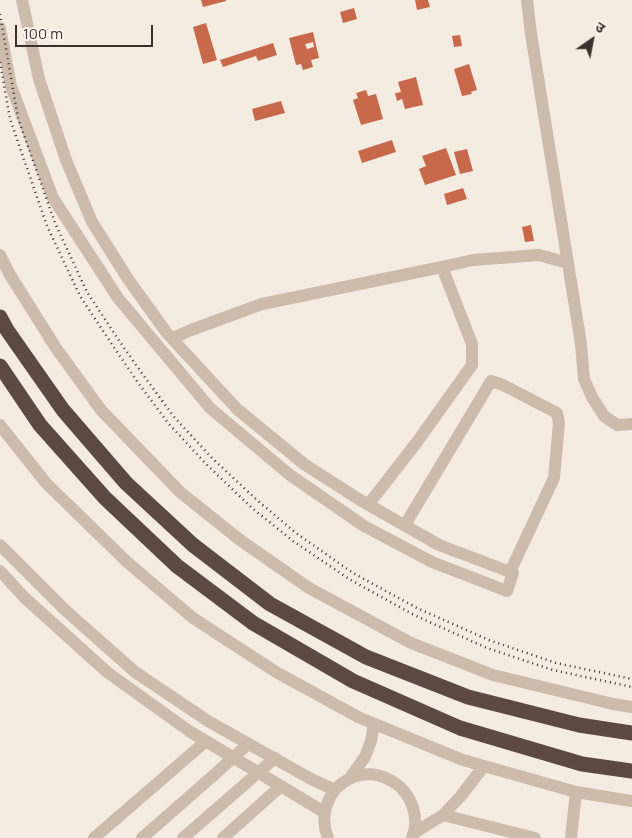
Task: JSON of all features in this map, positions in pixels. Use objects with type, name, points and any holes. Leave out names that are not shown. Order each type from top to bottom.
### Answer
[{"type":"highway","points":[[0,316],[63,410],[126,483],[192,545],[270,604],[366,657],[468,697],[579,725],[632,732]]},
{"type":"highway","points":[[0,366],[40,425],[105,498],[177,566],[253,623],[353,681],[460,728],[582,764],[632,771]]},
{"type":"street","points":[[0,28],[2,56],[11,86],[52,198],[118,298],[210,408],[290,475],[364,526],[432,562],[506,591],[513,573],[439,545],[368,505],[304,464],[237,409],[166,332],[128,279],[92,222],[66,160],[39,79],[22,0]]},
{"type":"street","points":[[527,0],[581,344],[584,379],[592,397],[604,416],[617,425],[632,424]]},
{"type":"street","points":[[0,255],[10,275],[56,348],[101,410],[180,492],[240,540],[309,588],[411,643],[493,675],[613,704],[632,706]]},
{"type":"street","points":[[172,338],[262,304],[473,260],[539,255],[568,263]]},
{"type":"street","points":[[368,505],[417,442],[472,365],[472,344],[442,267]]},
{"type":"street","points":[[405,526],[491,381],[503,385],[557,413],[559,423],[554,478],[510,572]]},
{"type":"street","points":[[0,425],[46,483],[126,561],[193,618],[276,672],[360,718],[463,760],[576,792],[632,800]]},
{"type":"street","points":[[0,545],[64,609],[135,672],[208,722],[335,790]]},
{"type":"street","points":[[0,571],[25,598],[107,672],[190,731],[324,812]]},
{"type":"street","points":[[328,838],[324,830],[324,812],[328,800],[335,790],[349,779],[365,757],[371,742],[374,724]]},
{"type":"street","points":[[94,838],[206,741]]},
{"type":"street","points":[[142,838],[248,744]]},
{"type":"street","points":[[183,838],[274,758]]},
{"type":"street","points":[[413,836],[443,815],[484,766]]},
{"type":"street","points":[[349,779],[366,775],[384,777],[399,785],[410,799],[416,816],[413,836]]},
{"type":"street","points":[[222,838],[281,786]]},
{"type":"street","points":[[571,838],[576,792]]},
{"type":"street","points":[[443,815],[535,838]]},
{"type":"building","points":[[201,0],[226,0],[226,1],[203,7]]},
{"type":"building","points":[[415,0],[428,0],[430,7],[417,10]]},
{"type":"building","points":[[354,8],[357,19],[343,23],[340,12]]},
{"type":"building","points":[[206,23],[217,60],[203,64],[193,27]]},
{"type":"building","points":[[313,32],[319,58],[311,60],[313,67],[303,70],[301,64],[296,65],[289,38]],"holes":[[[313,42],[314,47],[307,49],[305,44]]]},
{"type":"building","points":[[460,35],[462,46],[454,47],[452,36]]},
{"type":"building","points":[[273,43],[277,55],[258,61],[256,56],[223,67],[220,60]]},
{"type":"building","points":[[469,64],[477,90],[471,92],[472,94],[462,96],[454,69]]},
{"type":"building","points":[[416,77],[423,105],[405,109],[402,99],[397,101],[395,93],[401,92],[398,82]]},
{"type":"building","points":[[366,90],[368,96],[376,94],[383,119],[361,125],[353,100],[358,98],[356,93]]},
{"type":"building","points":[[281,101],[285,113],[255,121],[252,109]]},
{"type":"building","points":[[392,140],[396,152],[362,163],[358,151]]},
{"type":"building","points":[[446,148],[456,175],[425,185],[419,169],[426,166],[422,156]]},
{"type":"building","points":[[467,149],[473,171],[460,174],[454,152]]},
{"type":"building","points":[[463,188],[467,199],[447,205],[444,194]]},
{"type":"building","points":[[531,225],[534,241],[525,242],[522,227]]},
{"type":"railway","points":[[0,14],[18,118],[55,223],[87,292],[120,342],[175,418],[212,458],[296,533],[353,573],[417,608],[489,640],[556,663],[632,679]]},
{"type":"railway","points":[[0,62],[10,119],[47,226],[80,296],[139,384],[168,423],[206,464],[252,508],[293,541],[349,579],[414,615],[487,648],[553,670],[632,687]]}]
